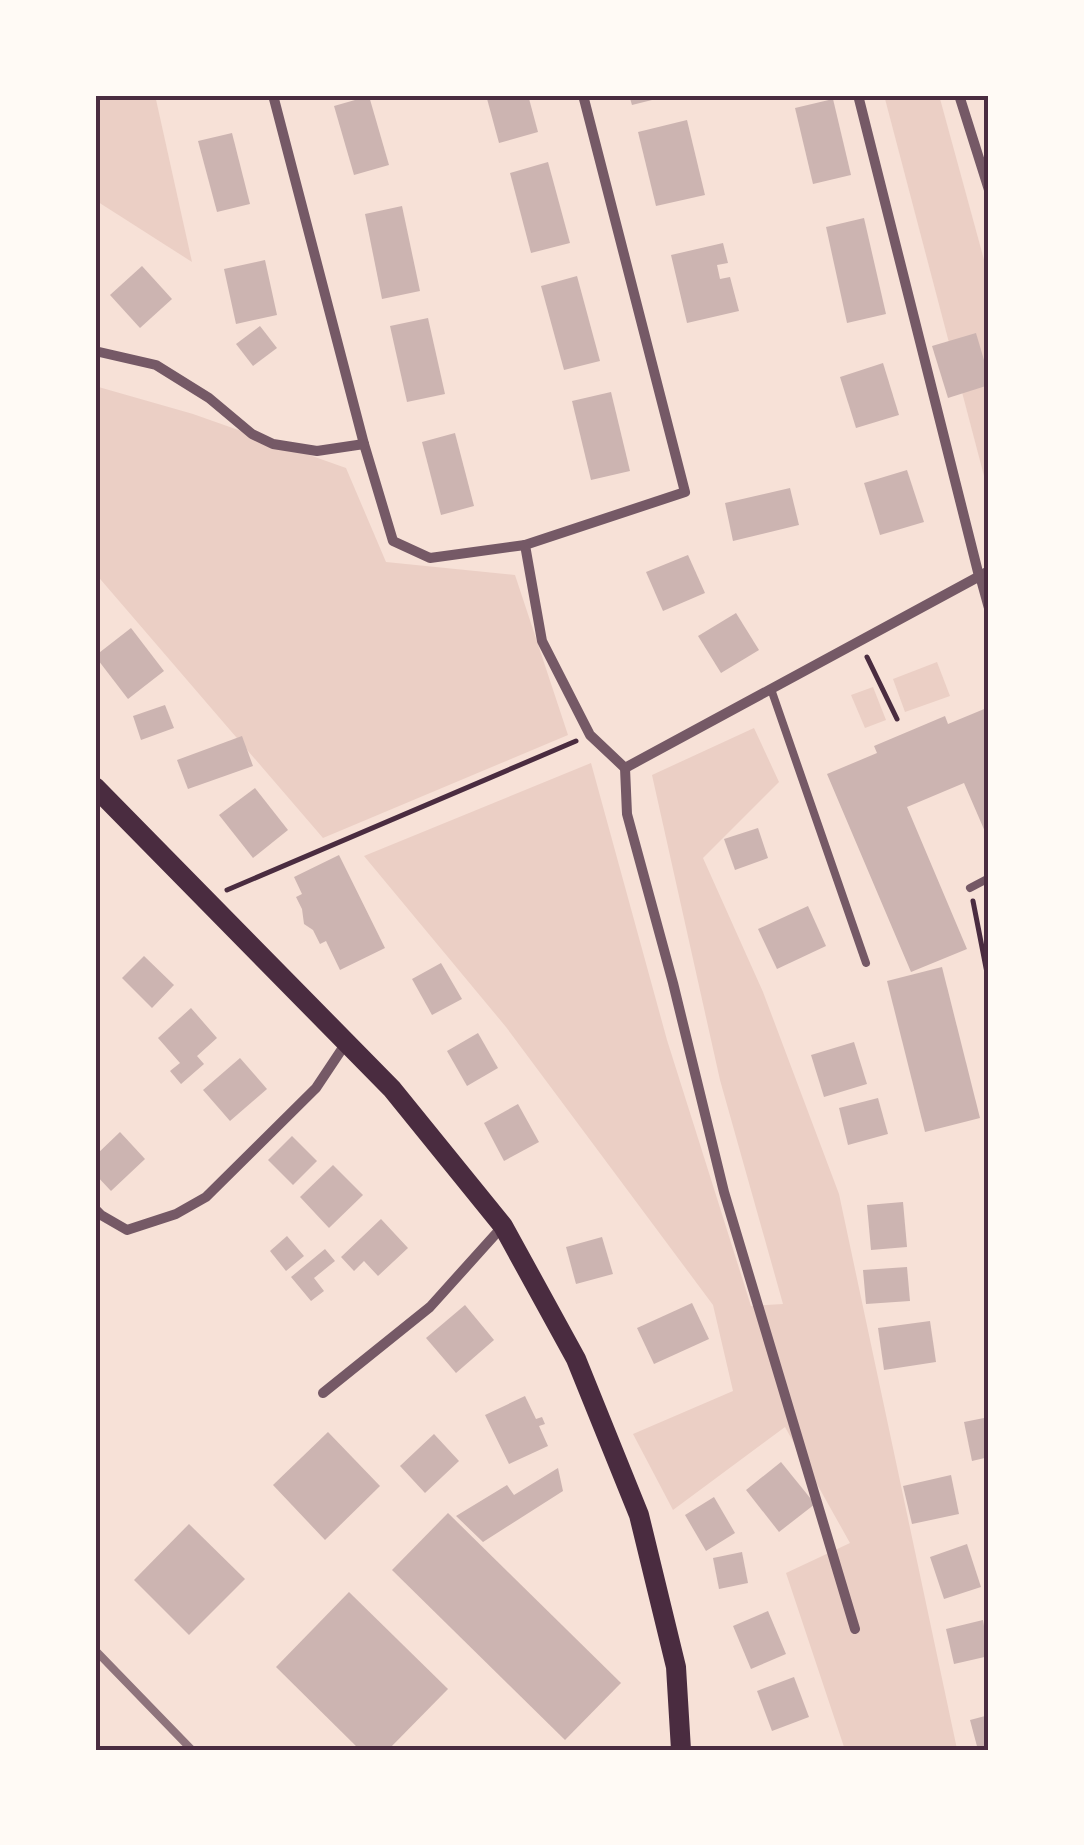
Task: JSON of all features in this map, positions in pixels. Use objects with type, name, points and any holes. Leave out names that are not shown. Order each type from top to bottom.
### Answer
[{"type":"main road","points":[[95,786],[392,1089],[503,1226],[576,1359],[640,1515],[676,1667],[681,1750]]},
{"type":"street","points":[[273,95],[364,444],[393,540],[430,558],[525,545],[685,492],[583,95]]},
{"type":"street","points":[[625,768],[984,573],[858,95]]},
{"type":"street","points":[[960,95],[989,190]]},
{"type":"street","points":[[95,351],[156,365],[209,398],[252,434],[273,444],[316,451],[364,444]]},
{"type":"street","points":[[525,545],[542,641],[590,736],[625,768],[627,814],[674,984],[724,1192],[855,1629]]},
{"type":"street","points":[[95,1210],[126,1230],[176,1214],[206,1197],[316,1088],[347,1042]]},
{"type":"street","points":[[323,1393],[430,1307],[503,1226]]},
{"type":"lane","points":[[984,573],[989,612]]},
{"type":"lane","points":[[770,689],[866,963]]},
{"type":"lane","points":[[970,888],[989,878]]},
{"type":"path","points":[[859,641],[897,719]]},
{"type":"path","points":[[206,899],[590,736]]},
{"type":"path","points":[[970,888],[989,983]]},
{"type":"shaded area","points":[[95,95],[155,95],[192,262],[95,200]]},
{"type":"shaded area","points":[[884,95],[939,95],[989,278],[989,495]]},
{"type":"shaded area","points":[[95,386],[193,414],[346,468],[386,562],[515,575],[568,735],[323,838],[95,573]]},
{"type":"shaded area","points":[[937,662],[950,696],[905,712],[893,679]]},
{"type":"shaded area","points":[[873,687],[886,720],[865,728],[851,695]]},
{"type":"shaded area","points":[[754,728],[779,782],[703,858],[763,992],[839,1194],[955,1750],[845,1750],[786,1573],[850,1543],[785,1427],[673,1510],[633,1434],[733,1391],[713,1305],[506,1027],[364,856],[591,763],[667,1040],[751,1306],[783,1304],[720,1080],[652,775]]},
{"type":"building","points":[[486,95],[528,95],[538,132],[499,143]]},
{"type":"building","points":[[629,95],[668,95],[668,96],[632,105]]},
{"type":"building","points":[[369,96],[389,165],[354,175],[334,106]]},
{"type":"building","points":[[833,99],[851,175],[813,184],[795,108]]},
{"type":"building","points":[[687,120],[705,195],[656,206],[638,132]]},
{"type":"building","points":[[232,133],[250,204],[217,212],[198,141]]},
{"type":"building","points":[[548,162],[570,243],[531,253],[510,173]]},
{"type":"building","points":[[402,206],[420,291],[382,299],[365,214]]},
{"type":"building","points":[[864,218],[886,314],[847,323],[826,227]]},
{"type":"building","points":[[723,243],[728,263],[717,265],[720,279],[730,277],[739,311],[687,323],[671,255]]},
{"type":"building","points":[[265,260],[277,315],[236,324],[224,269]]},
{"type":"building","points":[[142,266],[172,299],[140,328],[110,295]]},
{"type":"building","points":[[577,276],[600,361],[564,370],[541,286]]},
{"type":"building","points":[[428,318],[445,394],[407,402],[390,326]]},
{"type":"building","points":[[260,326],[277,348],[253,366],[236,344]]},
{"type":"building","points":[[976,333],[989,385],[948,398],[932,346]]},
{"type":"building","points":[[883,363],[899,415],[856,428],[840,377]]},
{"type":"building","points":[[611,392],[630,471],[591,480],[572,401]]},
{"type":"building","points":[[455,433],[474,506],[441,515],[422,442]]},
{"type":"building","points":[[907,470],[924,522],[880,535],[864,483]]},
{"type":"building","points":[[790,488],[799,525],[733,541],[725,503]]},
{"type":"building","points":[[688,555],[705,593],[663,611],[646,572]]},
{"type":"building","points":[[736,613],[759,650],[721,673],[698,636]]},
{"type":"building","points":[[131,628],[164,671],[128,699],[95,656]]},
{"type":"building","points":[[165,705],[174,728],[141,740],[133,716]]},
{"type":"building","points":[[989,707],[989,841],[964,783],[907,807],[967,949],[911,972],[827,774],[877,753],[874,746],[945,716],[948,724]]},
{"type":"building","points":[[242,736],[253,766],[188,789],[177,760]]},
{"type":"building","points":[[255,788],[288,830],[253,858],[219,815]]},
{"type":"building","points":[[758,828],[768,858],[735,870],[724,839]]},
{"type":"building","points":[[339,855],[385,948],[340,970],[326,941],[320,944],[313,930],[304,924],[296,897],[302,894],[294,877]]},
{"type":"building","points":[[808,906],[826,946],[777,969],[758,929]]},
{"type":"building","points":[[144,956],[174,985],[152,1008],[122,978]]},
{"type":"building","points":[[441,963],[462,999],[432,1015],[412,979]]},
{"type":"building","points":[[942,967],[980,1118],[925,1132],[887,981]]},
{"type":"building","points":[[191,1008],[217,1038],[197,1056],[204,1064],[181,1084],[170,1071],[180,1063],[158,1038]]},
{"type":"building","points":[[478,1033],[498,1068],[467,1086],[447,1051]]},
{"type":"building","points":[[854,1042],[867,1084],[824,1097],[811,1055]]},
{"type":"building","points":[[240,1058],[267,1089],[230,1121],[203,1090]]},
{"type":"building","points":[[878,1098],[888,1134],[848,1145],[839,1108]]},
{"type":"building","points":[[518,1104],[539,1142],[504,1161],[484,1123]]},
{"type":"building","points":[[120,1132],[145,1159],[111,1191],[95,1174],[95,1156]]},
{"type":"building","points":[[292,1136],[317,1161],[293,1185],[268,1160]]},
{"type":"building","points":[[333,1165],[363,1195],[329,1228],[300,1197]]},
{"type":"building","points":[[903,1202],[907,1247],[871,1250],[867,1205]]},
{"type":"building","points":[[381,1219],[408,1248],[378,1276],[364,1261],[354,1271],[341,1257]]},
{"type":"building","points":[[287,1236],[304,1256],[286,1271],[270,1251]]},
{"type":"building","points":[[602,1237],[613,1274],[576,1284],[566,1247]]},
{"type":"building","points":[[325,1249],[335,1261],[314,1278],[324,1291],[311,1301],[291,1277]]},
{"type":"building","points":[[907,1267],[910,1301],[866,1304],[863,1270]]},
{"type":"building","points":[[692,1303],[709,1339],[654,1364],[637,1328]]},
{"type":"building","points":[[465,1305],[494,1340],[456,1373],[426,1338]]},
{"type":"building","points":[[930,1321],[936,1362],[884,1370],[878,1328]]},
{"type":"building","points":[[525,1396],[536,1419],[542,1417],[545,1424],[539,1426],[548,1446],[509,1464],[485,1415]]},
{"type":"building","points":[[989,1417],[989,1457],[972,1461],[964,1422]]},
{"type":"building","points":[[328,1432],[380,1486],[325,1540],[273,1485]]},
{"type":"building","points":[[434,1434],[459,1461],[425,1493],[400,1466]]},
{"type":"building","points":[[781,1462],[815,1504],[779,1532],[746,1490]]},
{"type":"building","points":[[558,1468],[563,1491],[483,1542],[456,1516],[507,1485],[514,1495]]},
{"type":"building","points":[[951,1475],[959,1514],[912,1524],[903,1486]]},
{"type":"building","points":[[714,1497],[735,1533],[706,1551],[685,1515]]},
{"type":"building","points":[[448,1513],[621,1683],[565,1740],[392,1570]]},
{"type":"building","points":[[189,1524],[245,1579],[189,1635],[134,1580]]},
{"type":"building","points":[[967,1544],[981,1587],[944,1599],[930,1557]]},
{"type":"building","points":[[742,1552],[748,1583],[719,1589],[713,1558]]},
{"type":"building","points":[[349,1592],[448,1689],[388,1750],[360,1750],[276,1667]]},
{"type":"building","points":[[768,1611],[786,1654],[751,1669],[733,1626]]},
{"type":"building","points":[[983,1620],[989,1656],[954,1664],[946,1629]]},
{"type":"building","points":[[794,1677],[809,1717],[772,1731],[757,1691]]},
{"type":"building","points":[[989,1715],[989,1750],[978,1750],[970,1720]]},
{"type":"railway","points":[[95,1650],[192,1750]]}]
